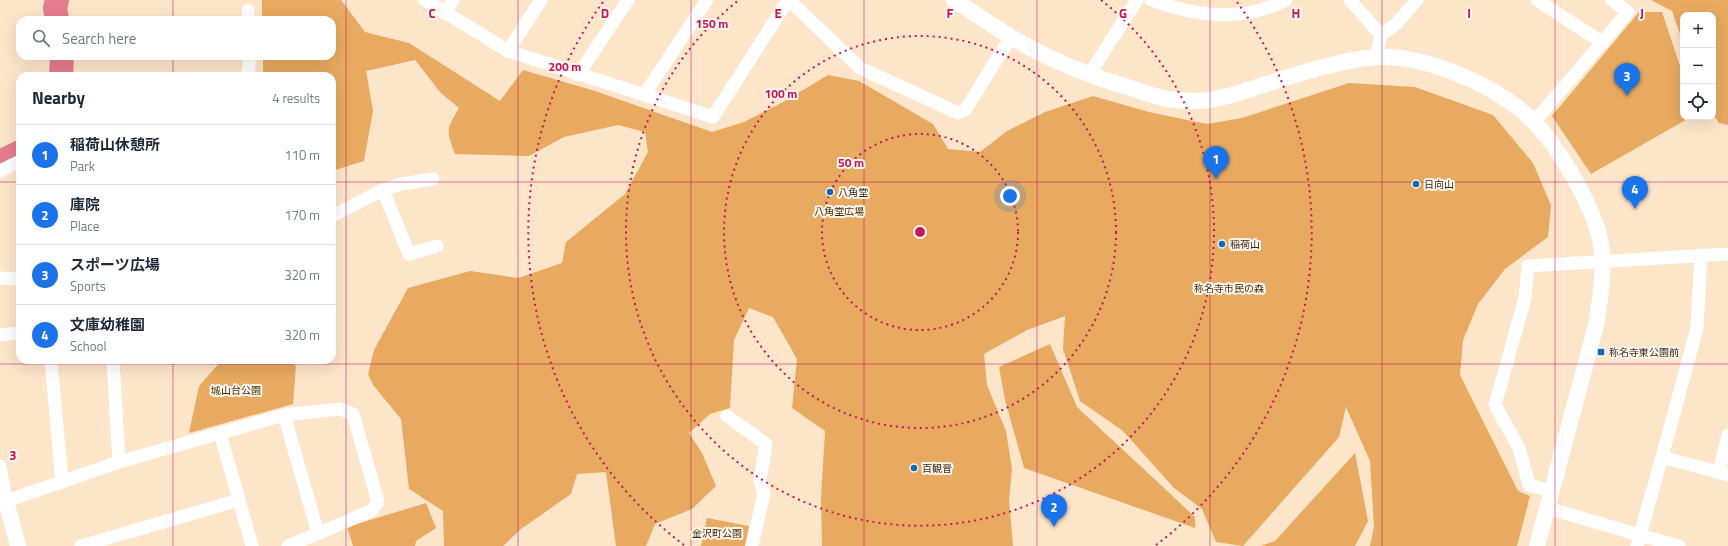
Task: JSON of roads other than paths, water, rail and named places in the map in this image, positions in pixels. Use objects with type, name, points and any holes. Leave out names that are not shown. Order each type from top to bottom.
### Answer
[{"type":"street","points":[[425,0],[508,52],[713,117],[789,0],[860,68],[958,114],[965,110],[1011,37]]},
{"type":"street","points":[[445,13],[453,0]]},
{"type":"street","points":[[508,52],[541,0]]},
{"type":"street","points":[[578,75],[628,0]]},
{"type":"street","points":[[644,95],[707,0]]},
{"type":"street","points":[[954,0],[1011,37],[1089,74],[1165,98],[1198,101],[1229,96],[1338,64],[1376,57],[1400,58],[1440,67],[1474,81],[1508,101],[1534,122],[1563,160],[1584,199],[1597,230],[1603,261],[1597,321],[1537,546]]},
{"type":"street","points":[[1089,74],[1137,0]]},
{"type":"street","points":[[1151,0],[1176,9],[1208,14],[1258,12],[1286,0]]},
{"type":"street","points":[[1350,0],[1381,35]]},
{"type":"street","points":[[1376,57],[1381,35],[1396,24],[1417,0]]},
{"type":"street","points":[[1537,0],[1603,43]]},
{"type":"street","points":[[1534,122],[1628,12],[1612,0]]},
{"type":"street","points":[[248,72],[249,60]]},
{"type":"street","points":[[0,171],[16,163]]},
{"type":"street","points":[[336,214],[383,190],[401,184],[433,179]]},
{"type":"street","points":[[383,190],[409,254],[437,246]]},
{"type":"street","points":[[1551,491],[1529,485],[1519,448],[1495,405],[1524,298],[1528,266],[1728,254]]},
{"type":"street","points":[[1638,541],[1697,328],[1701,255]]},
{"type":"street","points":[[0,278],[16,279]]},
{"type":"street","points":[[0,335],[16,333]]},
{"type":"street","points":[[51,364],[62,482]]},
{"type":"street","points":[[113,364],[119,462]]},
{"type":"street","points":[[6,501],[119,462],[284,415],[340,409],[353,414],[378,502],[371,510],[288,546]]},
{"type":"street","points":[[284,415],[318,533]]},
{"type":"street","points":[[727,416],[766,444],[760,480],[764,493],[752,546]]},
{"type":"street","points":[[220,434],[252,546]]},
{"type":"street","points":[[1662,457],[1723,473],[1728,435]]},
{"type":"street","points":[[0,466],[6,501],[18,546]]},
{"type":"street","points":[[82,546],[239,500]]},
{"type":"street","points":[[1547,508],[1638,541],[1679,546]]},
{"type":"waterway","points":[[56,16],[55,8],[57,0]]},
{"type":"waterway","points":[[61,72],[62,60]]},
{"type":"waterway","points":[[0,162],[16,154]]},
{"type":"place","name":"スポーツ広場","points":[[1627,96]]},
{"type":"place","name":"稲荷山休憩所","points":[[1216,179]]},
{"type":"place","name":"日向山","points":[[1416,184]]},
{"type":"place","name":"八角堂","points":[[830,192]]},
{"type":"place","name":"文庫幼稚園","points":[[1635,209]]},
{"type":"place","name":"稲荷山","points":[[1222,244]]},
{"type":"place","name":"称名寺東公園前","points":[[1601,352]]},
{"type":"place","name":"百観音","points":[[914,468]]},
{"type":"place","name":"庫院","points":[[1054,527]]},
{"type":"park label","name":"八角堂広場","points":[[839,211]]},
{"type":"park label","name":"称名寺市民の森","points":[[1229,288]]},
{"type":"park label","name":"城山台公園","points":[[236,390]]},
{"type":"park label","name":"金沢町公園","points":[[717,533]]}]
